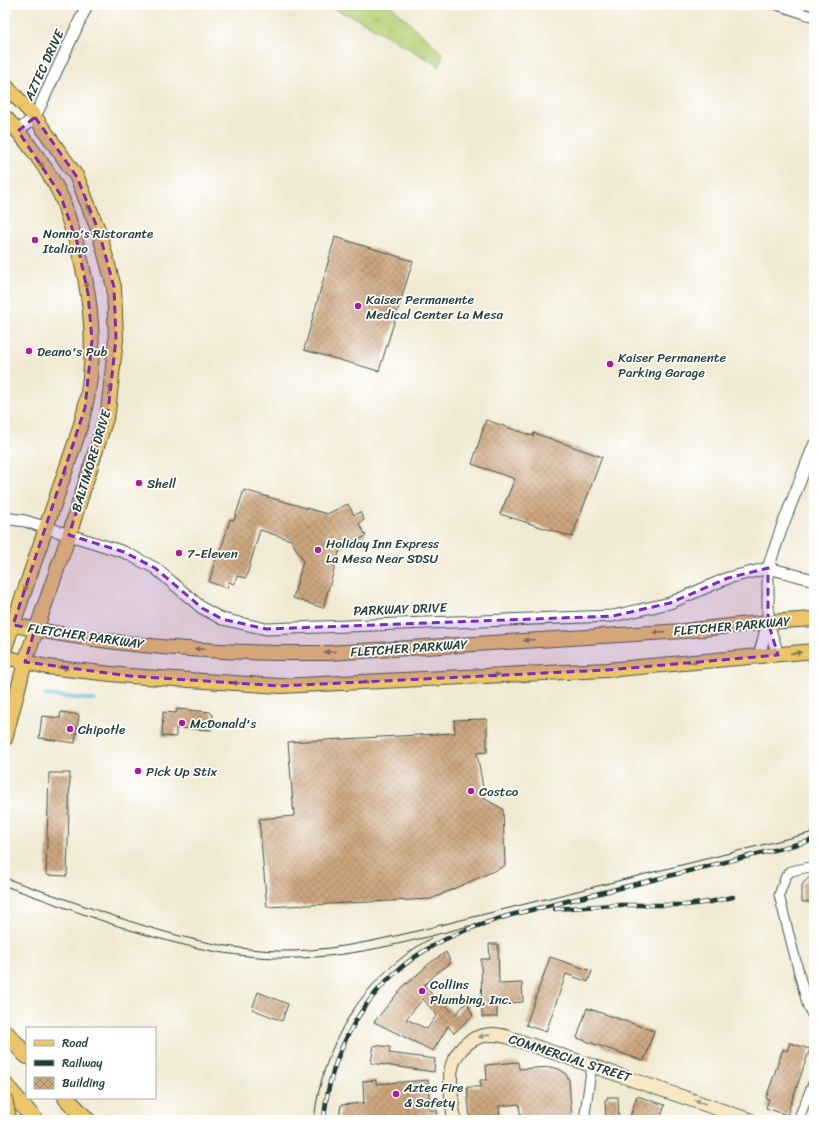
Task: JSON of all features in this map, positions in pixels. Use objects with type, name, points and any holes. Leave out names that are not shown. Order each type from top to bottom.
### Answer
[{"type":"highway","points":[[6,1033],[26,1055]]},
{"type":"highway","points":[[5,1084],[36,1120]]},
{"type":"highway","points":[[67,1099],[86,1118]]},
{"type":"highway","points":[[5,1113],[10,1120]]},
{"type":"main road","name":"BALTIMORE DRIVE","points":[[5,85],[35,117],[77,178],[99,232],[114,287],[116,339],[108,412],[69,535],[35,630],[5,739]]},
{"type":"main road","name":"BALTIMORE DRIVE","points":[[5,117],[18,131],[48,173],[60,194],[77,242],[88,294],[92,340],[85,408],[76,440],[46,528],[9,624],[5,648]]},
{"type":"main road","name":"FLETCHER PARKWAY","points":[[9,624],[58,635],[137,645],[214,650],[313,653],[683,631],[768,622],[814,619]]},
{"type":"main road","points":[[5,657],[47,667],[130,676],[280,686],[607,670],[814,651]]},
{"type":"main road","name":"COMMERCIAL STREET","points":[[454,1120],[451,1070],[455,1060],[460,1050],[468,1042],[477,1037],[496,1034],[508,1036],[592,1064],[750,1120]]},
{"type":"main road","points":[[5,1097],[10,1120]]},
{"type":"street","name":"AZTEC DRIVE","points":[[18,131],[35,117],[87,5]]},
{"type":"street","points":[[777,5],[814,18]]},
{"type":"street","points":[[759,656],[768,622],[768,568],[782,527],[814,445]]},
{"type":"street","name":"PARKWAY DRIVE","points":[[5,518],[25,520],[124,552],[155,568],[202,608],[222,619],[266,629],[613,616],[670,603],[728,578],[768,568],[814,580]]},
{"type":"street","points":[[768,622],[778,655]]},
{"type":"street","points":[[814,866],[791,871],[786,876],[779,895],[807,1004],[814,1019]]},
{"type":"street","points":[[584,1120],[592,1064]]},
{"type":"street","points":[[798,1120],[814,1081]]},
{"type":"highlighted area","points":[[35,117],[77,177],[99,232],[114,287],[116,339],[108,412],[69,535],[124,552],[155,568],[202,608],[222,619],[266,629],[613,616],[670,603],[728,578],[768,568],[768,622],[778,655],[607,670],[280,686],[130,676],[25,662],[35,629],[13,625],[85,408],[92,340],[88,294],[77,242],[60,194],[18,131]]},
{"type":"green space","points":[[325,5],[390,5],[443,54],[439,66],[358,19]]},
{"type":"building","name":"Kaiser Permanente Medical Center La Mesa","points":[[335,237],[413,261],[379,371],[304,350]]},
{"type":"building","points":[[486,420],[533,436],[534,433],[602,457],[572,537],[500,514],[515,479],[472,464]]},
{"type":"building","name":"Holiday Inn Express La Mesa Near SDSU","points":[[244,490],[327,514],[348,504],[354,515],[360,512],[364,520],[359,524],[366,536],[340,549],[323,608],[293,598],[303,561],[291,540],[260,530],[246,578],[237,576],[234,584],[229,582],[227,588],[209,582],[217,555],[219,556],[230,519],[234,520]]},
{"type":"building","points":[[177,709],[210,712],[213,715],[211,730],[176,728],[176,737],[162,736],[163,712],[176,713]]},
{"type":"building","points":[[61,712],[79,715],[75,743],[39,738],[42,716],[60,718]]},
{"type":"building","points":[[487,719],[487,752],[477,753],[485,799],[503,809],[505,866],[431,899],[267,907],[259,819],[294,816],[288,742],[455,733],[454,720]]},
{"type":"building","points":[[49,773],[70,773],[67,876],[46,875]]},
{"type":"building","points":[[814,872],[814,902],[802,902],[802,885]]},
{"type":"building","points":[[489,944],[498,944],[499,984],[522,983],[523,1002],[497,1004],[497,1017],[482,1017],[481,959],[490,959]]},
{"type":"building","points":[[446,952],[451,963],[438,972],[424,985],[436,999],[438,997],[455,1015],[467,1002],[473,1015],[454,1033],[448,1026],[433,1051],[374,1022],[406,983],[407,984],[430,963]],"holes":[[[423,999],[437,1015],[427,1029],[406,1019]]]},
{"type":"building","points":[[550,957],[592,971],[588,982],[566,974],[546,1032],[526,1025]]},
{"type":"building","points":[[258,992],[288,1004],[282,1021],[252,1009]]},
{"type":"building","points":[[587,1008],[654,1031],[644,1061],[577,1038]]},
{"type":"building","points":[[790,1043],[810,1049],[787,1115],[766,1108],[769,1099],[766,1098],[783,1049],[787,1051]]},
{"type":"building","points":[[374,1045],[390,1047],[389,1053],[435,1059],[434,1072],[371,1063]]},
{"type":"building","points":[[518,1062],[519,1069],[551,1067],[559,1069],[565,1073],[569,1080],[572,1120],[521,1120],[519,1104],[499,1106],[500,1119],[470,1120],[467,1087],[481,1087],[480,1080],[487,1080],[486,1065]]},
{"type":"building","name":"Aztec Fire & Safety","points":[[376,1080],[376,1084],[428,1080],[430,1110],[437,1110],[438,1120],[339,1120],[341,1105],[364,1103],[363,1081]]},
{"type":"building","points":[[637,1096],[665,1105],[660,1120],[629,1120]]},
{"type":"building","points":[[607,1097],[618,1097],[619,1120],[606,1120],[605,1100],[607,1100]]},
{"type":"waterway","points":[[45,695],[95,700]]},
{"type":"tram line","points":[[5,878],[167,933],[232,947],[255,950],[295,951],[346,946],[413,932],[814,832]]},
{"type":"tram line","points":[[5,886],[80,913],[157,938],[196,948],[235,955],[275,958],[316,957],[365,951],[511,915]]},
{"type":"tram line","points":[[314,1120],[326,1064],[350,1015],[366,993],[385,972],[407,954],[431,938]]},
{"type":"railway","points":[[324,1120],[327,1095],[334,1070],[343,1046],[354,1024],[368,1002],[385,983],[403,966],[434,945],[466,930],[511,915],[814,840]]},
{"type":"railway","points":[[555,909],[614,905],[686,905],[733,897]]},
{"type":"place","name":"Nonno's Ristorante Italiano","points":[[35,240]]},
{"type":"place","name":"Kaiser Permanente Medical Center La Mesa","points":[[358,306]]},
{"type":"place","name":"Deano's Pub","points":[[29,351]]},
{"type":"place","name":"Kaiser Permanente Parking Garage","points":[[610,364]]},
{"type":"place","name":"Shell","points":[[139,483]]},
{"type":"place","name":"Holiday Inn Express La Mesa Near SDSU","points":[[318,550]]},
{"type":"place","name":"7-Eleven","points":[[179,553]]},
{"type":"place","name":"McDonald's","points":[[182,723]]},
{"type":"place","name":"Chipotle","points":[[70,729]]},
{"type":"place","name":"Pick Up Stix","points":[[138,771]]},
{"type":"place","name":"Costco","points":[[471,791]]},
{"type":"place","name":"Collins Plumbing, Inc.","points":[[422,991]]},
{"type":"place","name":"Aztec Fire & Safety","points":[[396,1094]]}]
